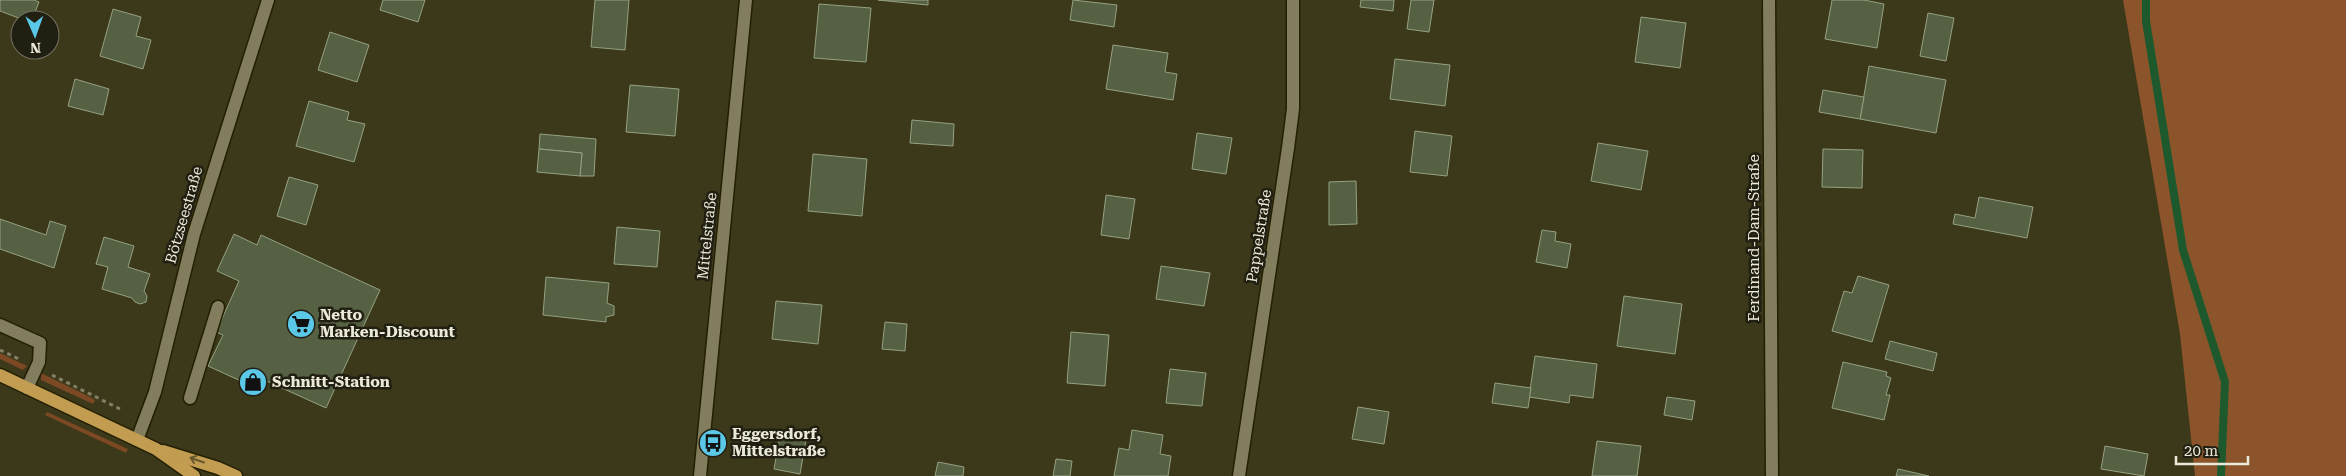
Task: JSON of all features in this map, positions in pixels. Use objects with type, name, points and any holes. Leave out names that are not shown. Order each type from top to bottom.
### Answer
[{"type":"main road","points":[[0,375],[156,450],[194,476]]},
{"type":"main road","points":[[156,450],[176,454],[236,476]]},
{"type":"street","name":"Bötzseestraße","points":[[136,440],[155,392],[194,234],[268,0]]},
{"type":"street","name":"Mittelstraße","points":[[700,476],[746,0]]},
{"type":"street","name":"Pappelstraße","points":[[1239,476],[1288,148],[1292,109],[1293,0]]},
{"type":"street","name":"Ferdinand-Dam-Straße","points":[[1769,0],[1772,476]]},
{"type":"street","points":[[190,398],[218,307]]},
{"type":"street","points":[[0,325],[40,343],[36,368],[27,388]]},
{"type":"path","points":[[0,350],[145,421]]},
{"type":"shaded area","points":[[2123,0],[2346,0],[2346,476],[2195,476],[2180,334]]},
{"type":"shaded area","points":[[0,353],[27,366],[23,370],[0,359]]},
{"type":"shaded area","points":[[41,373],[95,400],[93,404],[41,380]]},
{"type":"shaded area","points":[[47,412],[128,449],[126,453],[45,415]]},
{"type":"building","points":[[0,0],[34,0],[39,2],[36,10],[10,10],[10,15],[0,11]]},
{"type":"building","points":[[383,0],[425,0],[418,22],[380,10]]},
{"type":"building","points":[[595,0],[629,0],[625,50],[591,47]]},
{"type":"building","points":[[878,0],[928,0],[928,5]]},
{"type":"building","points":[[1073,0],[1117,5],[1114,27],[1070,20]]},
{"type":"building","points":[[1361,0],[1394,0],[1393,11],[1360,7]]},
{"type":"building","points":[[1411,0],[1434,0],[1429,32],[1407,29]]},
{"type":"building","points":[[1832,0],[1864,0],[1884,4],[1877,48],[1825,39]]},
{"type":"building","points":[[819,4],[871,8],[866,62],[814,58]]},
{"type":"building","points":[[113,9],[141,17],[136,36],[151,40],[143,69],[100,56]]},
{"type":"building","points":[[1928,13],[1954,18],[1946,61],[1920,56]]},
{"type":"building","points":[[1641,17],[1686,23],[1680,68],[1635,62]]},
{"type":"building","points":[[330,32],[369,45],[357,82],[318,70]]},
{"type":"building","points":[[1113,45],[1168,53],[1165,72],[1177,74],[1173,100],[1106,89]]},
{"type":"building","points":[[1395,59],[1450,65],[1445,106],[1390,99]]},
{"type":"building","points":[[1869,66],[1946,80],[1936,133],[1860,119]]},
{"type":"building","points":[[75,79],[109,89],[103,115],[68,106]]},
{"type":"building","points":[[630,85],[679,89],[675,136],[626,132]]},
{"type":"building","points":[[1823,90],[1864,97],[1860,119],[1819,112]]},
{"type":"building","points":[[309,101],[349,112],[347,120],[365,124],[354,162],[296,146]]},
{"type":"building","points":[[912,120],[954,124],[953,146],[910,143]]},
{"type":"building","points":[[1415,131],[1452,136],[1447,176],[1410,172]]},
{"type":"building","points":[[1197,133],[1232,138],[1226,174],[1192,169]]},
{"type":"building","points":[[540,134],[596,139],[594,176],[580,176],[582,153],[539,149]]},
{"type":"building","points":[[1598,143],[1648,151],[1641,190],[1591,181]]},
{"type":"building","points":[[539,149],[582,153],[580,176],[537,172]]},
{"type":"building","points":[[1823,149],[1863,150],[1862,188],[1822,187]]},
{"type":"building","points":[[813,154],[867,159],[862,216],[808,211]]},
{"type":"building","points":[[289,177],[318,185],[306,225],[277,216]]},
{"type":"building","points":[[1356,181],[1357,224],[1329,225],[1329,182]]},
{"type":"building","points":[[1106,195],[1135,199],[1129,239],[1101,235]]},
{"type":"building","points":[[1979,197],[2033,207],[2027,238],[1953,224],[1955,214],[1975,218]]},
{"type":"building","points":[[0,219],[46,235],[50,221],[66,226],[54,268],[0,249]]},
{"type":"building","points":[[617,227],[660,231],[657,267],[614,264]]},
{"type":"building","points":[[1542,230],[1556,232],[1555,241],[1571,244],[1567,268],[1536,262]]},
{"type":"building","points":[[234,234],[257,245],[261,235],[380,290],[326,408],[260,378],[256,388],[208,366],[223,335],[216,332],[239,281],[217,271]]},
{"type":"building","points":[[104,237],[134,246],[128,267],[150,274],[144,291],[147,296],[146,302],[140,304],[132,298],[102,289],[108,267],[96,264]]},
{"type":"building","points":[[1161,266],[1210,273],[1204,306],[1156,299]]},
{"type":"building","points":[[1858,276],[1889,285],[1872,342],[1832,331],[1844,291],[1852,293]]},
{"type":"building","points":[[546,277],[609,283],[607,303],[614,306],[614,315],[606,317],[606,322],[543,315]]},
{"type":"building","points":[[1624,296],[1682,304],[1675,354],[1617,346]]},
{"type":"building","points":[[776,301],[822,305],[818,344],[772,339]]},
{"type":"building","points":[[885,322],[907,324],[905,351],[882,349]]},
{"type":"building","points":[[1071,332],[1109,335],[1105,386],[1067,383]]},
{"type":"building","points":[[1890,341],[1937,353],[1933,371],[1885,359]]},
{"type":"building","points":[[1535,356],[1597,364],[1593,398],[1570,395],[1569,403],[1529,397]]},
{"type":"building","points":[[1843,362],[1887,372],[1886,376],[1891,378],[1886,395],[1890,395],[1884,420],[1832,408]]},
{"type":"building","points":[[1170,369],[1206,373],[1202,406],[1166,403]]},
{"type":"building","points":[[1495,383],[1531,388],[1528,408],[1492,403]]},
{"type":"building","points":[[1667,397],[1695,401],[1692,420],[1664,415]]},
{"type":"building","points":[[1358,407],[1389,412],[1384,444],[1352,439]]},
{"type":"building","points":[[781,430],[807,434],[800,474],[774,469]]},
{"type":"building","points":[[1132,430],[1163,435],[1160,454],[1171,456],[1168,476],[1114,476],[1119,448],[1129,450]]},
{"type":"building","points":[[1597,441],[1641,446],[1637,476],[1592,476]]},
{"type":"building","points":[[2105,446],[2148,454],[2144,476],[2101,469]]},
{"type":"building","points":[[1056,459],[1072,461],[1070,476],[1053,476]]},
{"type":"building","points":[[938,462],[964,467],[963,476],[935,476]]},
{"type":"building","points":[[1898,469],[1929,476],[1896,476]]},
{"type":"waterway","points":[[2146,0],[2146,21],[2183,250],[2225,382],[2221,476]]},
{"type":"place","name":"Netto Marken-Discount","points":[[301,324]]},
{"type":"place","name":"Schnitt-Station","points":[[253,382]]},
{"type":"place","name":"Eggersdorf, Mittelstraße","points":[[713,443]]}]
